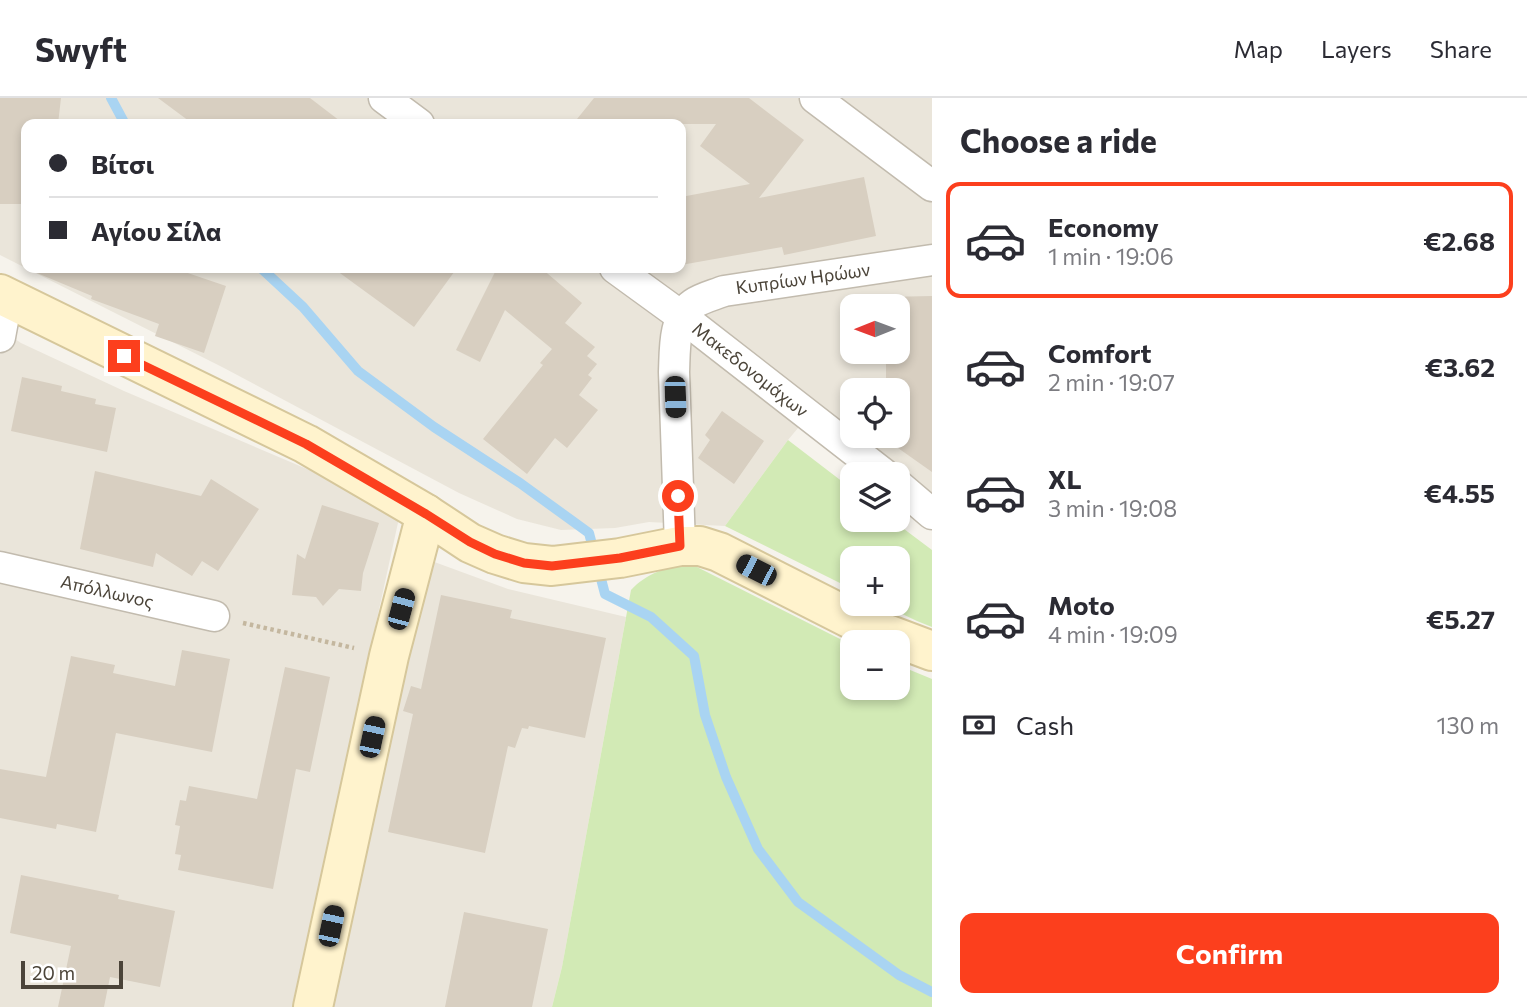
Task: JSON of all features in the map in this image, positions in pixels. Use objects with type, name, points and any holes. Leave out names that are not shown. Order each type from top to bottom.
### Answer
[{"type":"street","points":[[384,98],[412,119]]},
{"type":"street","points":[[816,98],[932,186]]},
{"type":"street","name":"Κυπρίων Ηρώων","points":[[681,316],[693,304],[724,291],[932,260]]},
{"type":"street","name":"Μακεδονομάχων","points":[[622,273],[869,462]]},
{"type":"street","points":[[0,337],[3,297],[306,444],[470,542],[495,554],[524,563],[552,566],[620,558],[680,546],[701,546],[719,552],[863,625],[932,651]]},
{"type":"street","points":[[680,546],[674,372],[681,316]]},
{"type":"street","points":[[910,495],[932,513]]},
{"type":"street","points":[[313,1007],[389,656],[426,514]]},
{"type":"street","name":"Απόλλωνος","points":[[0,567],[214,616]]},
{"type":"path","points":[[214,616],[389,656]]},
{"type":"shaded area","points":[[0,98],[932,98],[932,504],[910,487],[910,462],[879,462],[861,448],[910,448],[910,378],[840,378],[840,431],[813,410],[725,526],[649,522],[615,528],[561,530],[517,519],[459,493],[224,368],[36,273],[686,273],[686,119],[21,119],[21,266],[0,255]]},
{"type":"shaded area","points":[[0,329],[21,343],[124,391],[401,509],[292,1007],[0,1007]]},
{"type":"shaded area","points":[[429,560],[508,589],[626,617],[562,967],[552,1007],[330,1007]]},
{"type":"green space","points":[[788,440],[840,480],[840,532],[908,532],[932,550],[932,627],[906,616],[910,616],[910,546],[840,546],[840,583],[725,526]]},
{"type":"green space","points":[[689,563],[840,639],[840,700],[910,700],[910,670],[932,679],[932,1007],[552,1007],[562,967],[631,590],[644,579]]},
{"type":"building","points":[[0,98],[61,98],[59,119],[21,119],[21,204],[0,204]]},
{"type":"building","points":[[158,98],[310,98],[337,119],[186,119]]},
{"type":"building","points":[[594,98],[749,98],[804,140],[759,198],[864,177],[876,236],[784,255],[782,247],[686,264],[686,196],[750,184],[700,146],[716,124],[686,124],[686,119],[577,119]]},
{"type":"building","points":[[37,273],[188,273],[226,286],[204,353],[155,336],[159,324],[91,299],[92,296]]},
{"type":"building","points":[[340,273],[453,273],[414,327]]},
{"type":"building","points":[[494,273],[547,273],[582,303],[565,323],[595,347],[587,356],[597,364],[588,375],[592,378],[579,395],[598,410],[567,448],[555,438],[527,474],[483,439],[543,365],[540,363],[552,349],[505,310],[480,362],[456,350]]},
{"type":"building","points":[[910,296],[932,296],[932,472],[898,448],[910,448],[910,378],[886,378],[886,364],[910,364]]},
{"type":"building","points":[[22,377],[62,386],[61,391],[96,399],[95,404],[116,408],[107,452],[11,431]]},
{"type":"building","points":[[722,411],[764,441],[734,484],[698,458],[710,440],[705,435]]},
{"type":"building","points":[[95,471],[201,496],[211,479],[259,509],[218,571],[202,561],[192,576],[156,553],[153,567],[80,549]]},
{"type":"building","points":[[322,505],[379,523],[363,573],[361,591],[339,589],[323,606],[316,597],[292,595],[297,554],[305,559]]},
{"type":"building","points":[[441,595],[512,610],[510,618],[606,638],[585,738],[529,726],[528,729],[522,728],[515,748],[508,746],[485,853],[388,832],[413,714],[403,711],[411,686],[421,689]]},
{"type":"building","points":[[182,650],[230,659],[212,752],[116,733],[96,832],[57,824],[56,829],[0,818],[0,769],[46,777],[71,656],[115,665],[113,673],[175,686]]},
{"type":"building","points":[[285,667],[330,677],[310,772],[296,769],[273,889],[178,870],[181,855],[175,854],[180,826],[175,825],[180,800],[186,801],[189,786],[257,799]]},
{"type":"building","points":[[21,875],[119,895],[118,899],[175,911],[160,987],[110,977],[104,1007],[58,1007],[71,946],[10,933]]},
{"type":"building","points":[[464,912],[548,929],[532,1007],[445,1007]]},
{"type":"waterway","points":[[111,98],[122,119]]},
{"type":"waterway","points":[[266,273],[303,307],[358,371],[434,427],[520,483],[589,533],[605,594],[651,617],[694,656],[705,715],[726,777],[758,849],[798,902],[899,975],[932,992]]},
{"type":"route","points":[[124,356],[306,444],[470,542],[495,554],[524,563],[575,565],[680,546],[678,496]]}]
